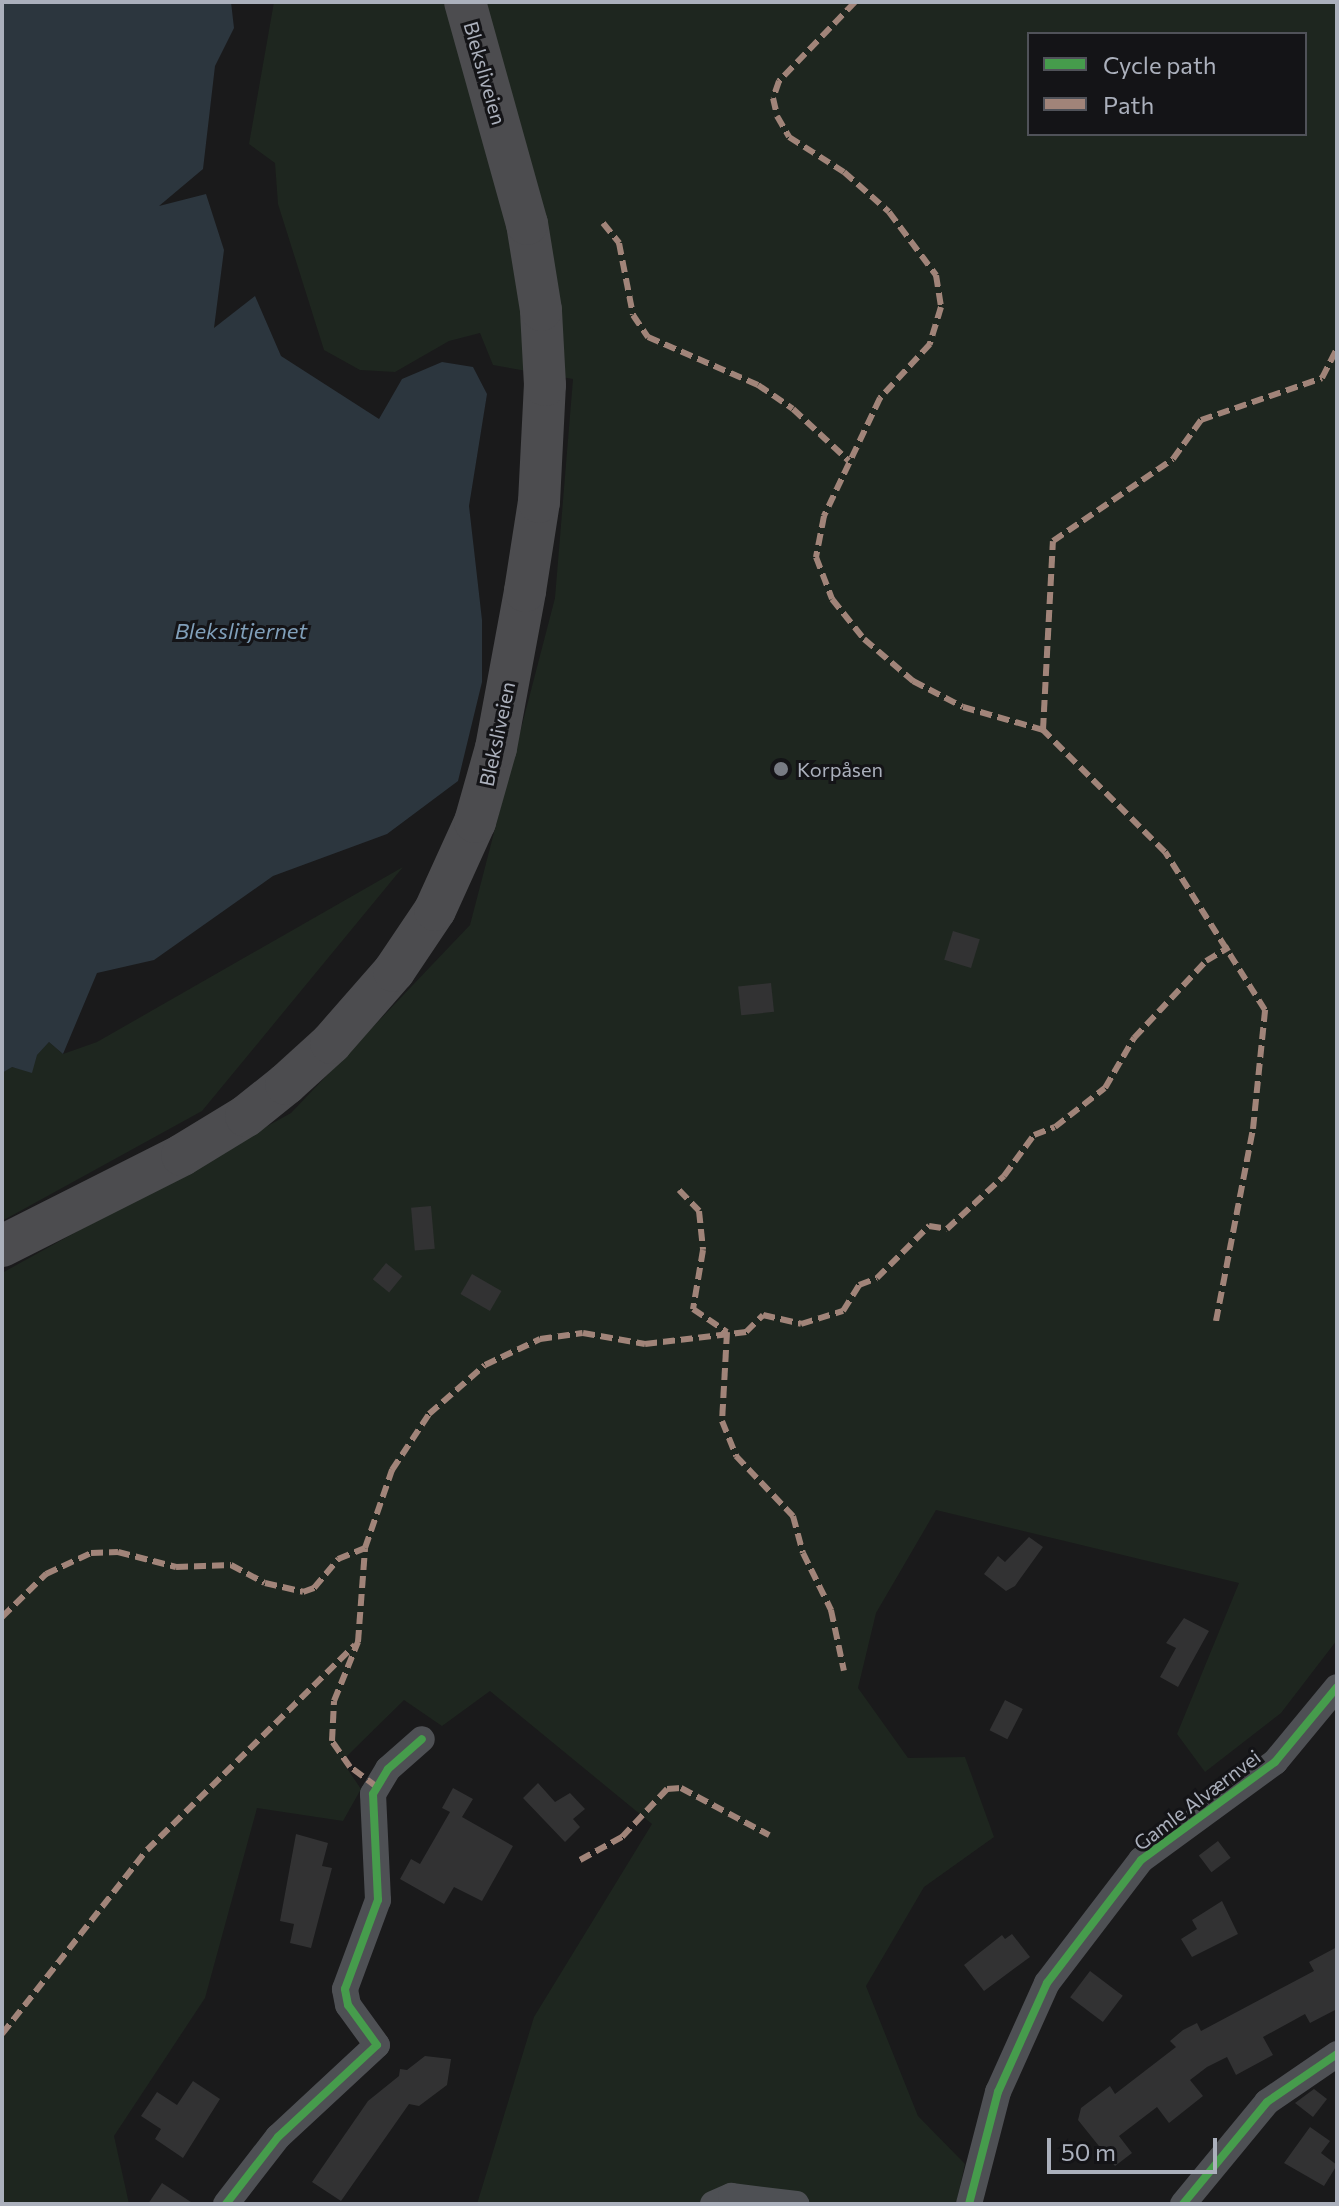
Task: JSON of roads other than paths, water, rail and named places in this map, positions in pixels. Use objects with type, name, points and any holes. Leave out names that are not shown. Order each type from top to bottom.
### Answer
[{"type":"main road","name":"Bleksliveien","points":[[2,1246],[182,1155],[246,1116],[286,1084],[331,1043],[394,971],[435,910],[470,835],[496,748],[525,591],[539,502],[545,385],[541,310],[527,224],[465,2]]},
{"type":"street","name":"Gamle Alværnvei","points":[[969,2204],[998,2092],[1047,1983],[1141,1860],[1275,1762],[1337,1687]]},
{"type":"street","points":[[226,2204],[278,2137],[377,2045],[348,2005],[345,1989],[378,1900],[373,1794],[388,1769],[422,1739]]},
{"type":"street","points":[[1183,2204],[1267,2102],[1337,2054]]},
{"type":"street","points":[[713,2204],[731,2196],[797,2204]]},
{"type":"water","name":"Blekslitjernet","points":[[2,2],[231,2],[234,28],[215,66],[203,169],[159,206],[206,194],[224,250],[214,328],[255,296],[281,356],[379,419],[402,379],[442,362],[473,367],[487,394],[469,506],[482,620],[482,682],[458,781],[387,834],[273,876],[154,960],[97,973],[63,1054],[49,1042],[37,1055],[32,1073],[12,1067],[2,1073]]},
{"type":"place","name":"Korpåsen","points":[[781,769]]}]
